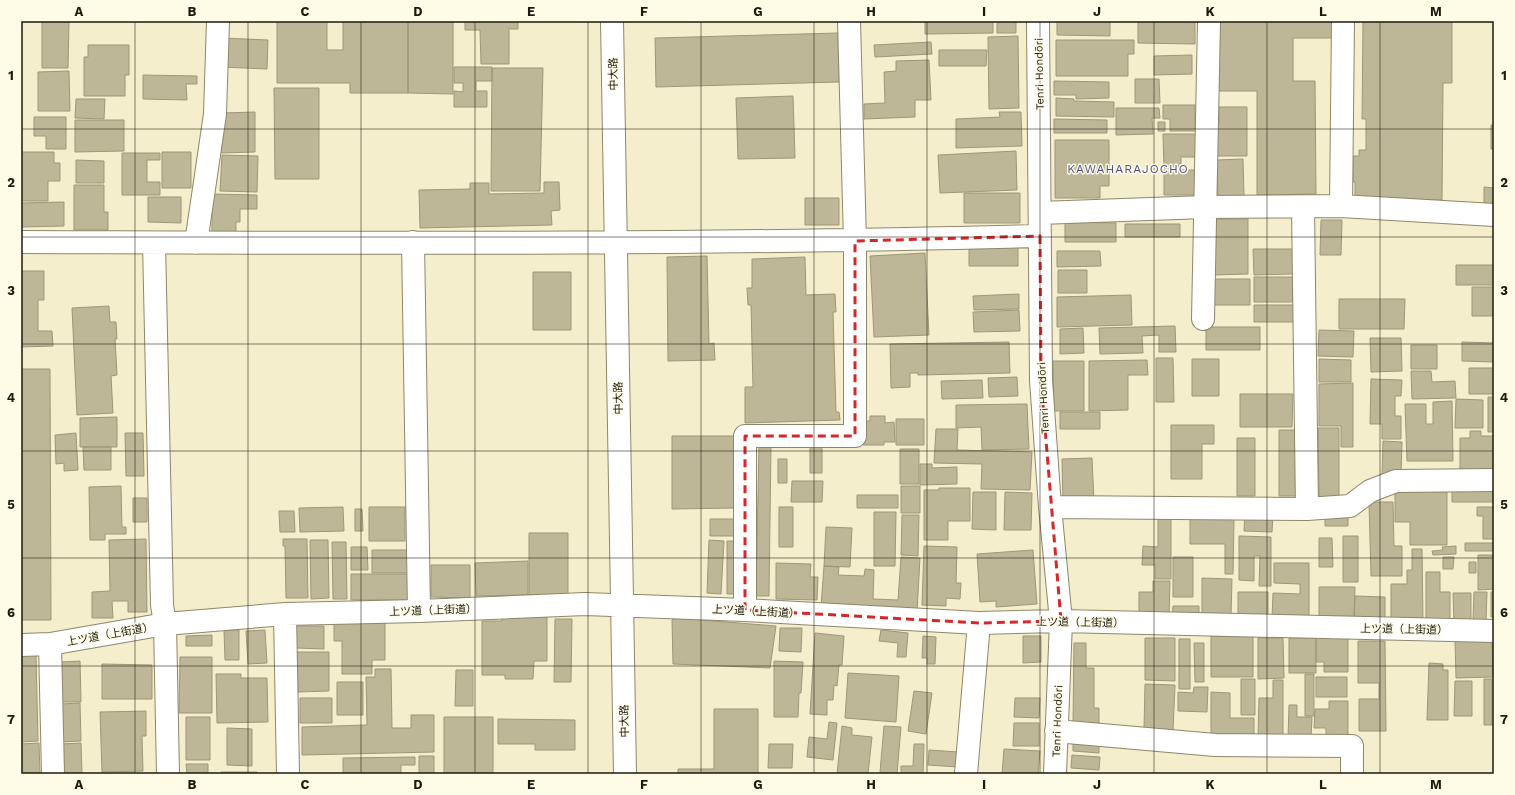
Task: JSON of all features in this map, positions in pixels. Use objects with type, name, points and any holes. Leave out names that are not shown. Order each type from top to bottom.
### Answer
[{"type":"street","points":[[196,243],[215,114],[218,21]]},
{"type":"street","name":"中大路","points":[[612,21],[625,774]]},
{"type":"street","points":[[745,610],[745,436],[855,436],[855,241],[849,21]]},
{"type":"street","name":"Tenri Hondōri","points":[[1038,21],[1041,380],[1050,507],[1061,621],[1055,774]]},
{"type":"street","points":[[1203,319],[1209,21]]},
{"type":"street","points":[[1341,206],[1343,21]]},
{"type":"street","points":[[1040,213],[1341,206],[1494,215]]},
{"type":"street","points":[[1303,207],[1307,509]]},
{"type":"street","points":[[21,242],[616,243],[855,241],[1040,236]]},
{"type":"street","points":[[413,242],[419,611]]},
{"type":"street","points":[[154,243],[162,605],[165,624],[168,774]]},
{"type":"street","points":[[1050,507],[1307,509],[1350,506],[1370,491],[1396,481],[1494,480]]},
{"type":"street","name":"上ツ道（上街道）","points":[[21,644],[50,644],[165,624],[285,614],[419,611],[585,604],[745,610],[978,623],[1061,621],[1494,631]]},
{"type":"street","points":[[285,614],[288,774]]},
{"type":"street","points":[[966,774],[978,623]]},
{"type":"street","points":[[50,644],[52,774]]},
{"type":"street","points":[[1056,732],[1215,745],[1352,746],[1352,774]]},
{"type":"highlighted area","points":[[1040,236],[1041,380],[1061,621],[979,623],[745,610],[745,436],[855,436],[855,241]]},
{"type":"building","points":[[42,21],[69,21],[68,68],[42,68]]},
{"type":"building","points":[[277,21],[327,21],[327,50],[343,50],[343,21],[408,21],[408,93],[350,93],[350,83],[277,83]]},
{"type":"building","points":[[408,21],[453,21],[453,94],[408,93]]},
{"type":"building","points":[[465,21],[518,21],[518,29],[509,29],[509,64],[481,64],[480,30],[465,30]]},
{"type":"building","points":[[925,21],[993,21],[993,33],[925,34]]},
{"type":"building","points":[[997,21],[1016,21],[1016,33],[997,33]]},
{"type":"building","points":[[1057,21],[1110,21],[1110,36],[1057,35]]},
{"type":"building","points":[[1138,21],[1195,21],[1195,44],[1138,43]]},
{"type":"building","points":[[1218,21],[1334,21],[1334,38],[1293,38],[1293,81],[1315,81],[1316,194],[1257,195],[1257,91],[1218,91]]},
{"type":"building","points":[[1363,21],[1452,21],[1452,83],[1443,83],[1442,200],[1355,200],[1353,156],[1359,156],[1359,150],[1366,150],[1366,119],[1362,119]]},
{"type":"building","points":[[838,33],[839,82],[656,87],[655,38]]},
{"type":"building","points":[[1018,36],[1019,108],[989,109],[988,37]]},
{"type":"building","points":[[223,38],[268,40],[267,69],[222,67]]},
{"type":"building","points":[[1056,40],[1134,40],[1134,54],[1128,54],[1128,76],[1056,76]]},
{"type":"building","points":[[931,42],[932,54],[875,57],[874,45]]},
{"type":"building","points":[[88,45],[129,45],[129,75],[125,75],[125,96],[84,96],[84,57],[88,57]]},
{"type":"building","points":[[939,50],[987,50],[986,66],[939,66]]},
{"type":"building","points":[[1192,55],[1192,74],[1154,75],[1154,56]]},
{"type":"building","points":[[929,60],[931,100],[915,100],[915,117],[864,119],[864,104],[885,103],[884,72],[896,71],[896,61]]},
{"type":"building","points":[[454,67],[492,67],[492,81],[476,81],[476,91],[487,91],[487,107],[454,107],[454,91],[463,92],[463,83],[454,83]]},
{"type":"building","points":[[492,68],[543,68],[540,191],[491,191]]},
{"type":"building","points":[[69,71],[70,111],[38,111],[38,72]]},
{"type":"building","points":[[143,75],[197,76],[197,84],[186,84],[187,100],[143,99]]},
{"type":"building","points":[[1135,79],[1159,79],[1160,103],[1135,103]]},
{"type":"building","points":[[1054,81],[1109,82],[1109,98],[1076,99],[1076,95],[1054,95]]},
{"type":"building","points":[[274,88],[319,88],[319,179],[275,179]]},
{"type":"building","points":[[793,96],[795,158],[738,159],[736,98]]},
{"type":"building","points":[[1056,98],[1074,99],[1074,101],[1114,102],[1114,117],[1056,116]]},
{"type":"building","points":[[76,99],[105,99],[104,119],[75,118]]},
{"type":"building","points":[[1163,105],[1195,105],[1195,131],[1170,131],[1170,119],[1163,119]]},
{"type":"building","points":[[1219,107],[1247,107],[1247,156],[1215,156],[1215,123],[1219,123]]},
{"type":"building","points":[[1116,108],[1159,108],[1160,118],[1152,118],[1153,134],[1116,135]]},
{"type":"building","points":[[255,112],[255,152],[220,153],[222,113]]},
{"type":"building","points":[[999,112],[1021,112],[1022,146],[956,148],[956,119],[1000,117]]},
{"type":"building","points":[[34,117],[66,117],[66,149],[46,149],[46,136],[34,136]]},
{"type":"building","points":[[1054,119],[1107,120],[1107,133],[1054,133]]},
{"type":"building","points":[[75,120],[124,120],[124,151],[75,152]]},
{"type":"building","points":[[1158,122],[1165,122],[1165,131],[1158,131]]},
{"type":"building","points":[[1491,125],[1494,125],[1494,149],[1491,149]]},
{"type":"building","points":[[1163,134],[1198,134],[1198,157],[1181,157],[1181,168],[1164,168]]},
{"type":"building","points":[[1055,140],[1109,140],[1109,186],[1100,186],[1100,198],[1055,198]]},
{"type":"building","points":[[1016,151],[1017,190],[940,193],[938,155]]},
{"type":"building","points":[[21,152],[54,152],[54,163],[60,163],[60,181],[48,181],[48,201],[21,201]]},
{"type":"building","points":[[162,152],[191,152],[191,188],[162,188]]},
{"type":"building","points":[[122,153],[160,153],[160,160],[147,160],[147,182],[160,182],[160,195],[122,195]]},
{"type":"building","points":[[222,155],[258,156],[257,192],[220,191]]},
{"type":"building","points":[[1243,159],[1244,196],[1218,197],[1217,160]]},
{"type":"building","points":[[76,160],[104,161],[104,183],[76,183]]},
{"type":"building","points":[[1164,170],[1195,170],[1195,195],[1164,195]]},
{"type":"building","points":[[544,182],[559,182],[560,210],[551,211],[552,225],[420,228],[419,190],[470,189],[470,183],[489,183],[489,194],[544,193]]},
{"type":"building","points":[[74,185],[104,185],[104,212],[108,212],[108,230],[74,230]]},
{"type":"building","points":[[1484,187],[1494,188],[1494,206],[1484,206]]},
{"type":"building","points":[[964,193],[1020,193],[1020,223],[964,223]]},
{"type":"building","points":[[212,194],[257,195],[257,209],[240,209],[240,222],[236,222],[236,232],[212,232]]},
{"type":"building","points":[[148,197],[181,197],[181,223],[148,222]]},
{"type":"building","points":[[805,198],[839,198],[839,225],[805,225]]},
{"type":"building","points":[[64,202],[64,226],[21,227],[21,203]]},
{"type":"building","points":[[1213,219],[1248,219],[1248,274],[1213,275]]},
{"type":"building","points":[[1321,220],[1342,220],[1341,255],[1320,255]]},
{"type":"building","points":[[1065,222],[1116,223],[1116,242],[1065,242]]},
{"type":"building","points":[[1125,224],[1180,224],[1180,237],[1125,237]]},
{"type":"building","points":[[969,244],[1018,244],[1018,266],[969,266]]},
{"type":"building","points":[[1253,249],[1293,249],[1293,274],[1254,275]]},
{"type":"building","points":[[1057,251],[1100,251],[1101,266],[1057,267]]},
{"type":"building","points":[[925,253],[929,335],[874,337],[870,256]]},
{"type":"building","points":[[707,256],[709,344],[714,343],[715,360],[668,361],[667,257]]},
{"type":"building","points":[[805,257],[806,295],[835,294],[836,312],[833,312],[836,412],[839,412],[840,420],[745,423],[745,387],[753,387],[751,305],[748,305],[747,288],[752,288],[752,259]]},
{"type":"building","points":[[1456,265],[1494,265],[1494,285],[1456,285]]},
{"type":"building","points":[[1058,270],[1087,270],[1087,293],[1058,293]]},
{"type":"building","points":[[21,271],[44,271],[44,300],[38,300],[38,331],[52,331],[53,346],[21,347]]},
{"type":"building","points":[[533,272],[571,272],[571,330],[533,330]]},
{"type":"building","points":[[1254,277],[1293,277],[1293,302],[1254,302]]},
{"type":"building","points":[[1212,279],[1250,279],[1250,305],[1212,305]]},
{"type":"building","points":[[1472,287],[1494,287],[1494,316],[1472,316]]},
{"type":"building","points":[[1019,294],[1019,309],[974,310],[973,296]]},
{"type":"building","points":[[1131,295],[1132,325],[1057,327],[1057,297]]},
{"type":"building","points":[[1339,299],[1405,299],[1404,329],[1339,329]]},
{"type":"building","points":[[1254,305],[1297,305],[1297,322],[1254,322]]},
{"type":"building","points":[[109,306],[110,322],[116,322],[117,339],[115,339],[117,375],[111,376],[113,413],[77,415],[72,308]]},
{"type":"building","points":[[1019,310],[1020,331],[974,332],[973,312]]},
{"type":"building","points":[[1175,326],[1176,352],[1159,352],[1159,335],[1142,336],[1143,353],[1100,354],[1099,328]]},
{"type":"building","points":[[1206,327],[1260,327],[1260,350],[1206,350]]},
{"type":"building","points":[[1083,328],[1084,353],[1060,354],[1060,329]]},
{"type":"building","points":[[1319,330],[1354,331],[1353,357],[1318,356]]},
{"type":"building","points":[[1370,338],[1401,338],[1402,371],[1371,372]]},
{"type":"building","points":[[1009,342],[1010,373],[918,375],[918,373],[910,373],[910,387],[891,388],[890,344]]},
{"type":"building","points":[[1462,342],[1494,343],[1494,362],[1462,361]]},
{"type":"building","points":[[1411,345],[1437,345],[1437,369],[1411,369]]},
{"type":"building","points":[[1156,358],[1173,358],[1174,402],[1156,402]]},
{"type":"building","points":[[1192,359],[1219,359],[1219,396],[1192,396]]},
{"type":"building","points":[[1319,359],[1351,360],[1351,382],[1319,382]]},
{"type":"building","points":[[1147,360],[1148,375],[1128,375],[1128,410],[1089,411],[1089,361]]},
{"type":"building","points":[[1053,361],[1084,361],[1084,411],[1054,411]]},
{"type":"building","points":[[1469,368],[1494,368],[1494,394],[1469,394]]},
{"type":"building","points":[[21,369],[50,369],[51,620],[21,620]]},
{"type":"building","points":[[1411,371],[1431,371],[1432,382],[1455,381],[1456,398],[1412,399]]},
{"type":"building","points":[[1017,377],[1018,396],[989,397],[988,378]]},
{"type":"building","points":[[1371,379],[1402,380],[1401,396],[1395,396],[1395,416],[1401,416],[1401,439],[1382,439],[1382,424],[1370,424]]},
{"type":"building","points":[[982,380],[983,398],[942,399],[941,381]]},
{"type":"building","points":[[1353,383],[1353,447],[1341,447],[1341,426],[1319,426],[1319,384]]},
{"type":"building","points":[[1240,394],[1293,394],[1292,427],[1240,427]]},
{"type":"building","points":[[1488,397],[1494,397],[1494,432],[1488,432]]},
{"type":"building","points":[[1456,399],[1483,400],[1483,428],[1455,428]]},
{"type":"building","points":[[1452,401],[1453,461],[1407,461],[1405,404],[1426,404],[1426,424],[1433,424],[1433,402]]},
{"type":"building","points":[[1027,404],[1029,449],[982,450],[981,427],[956,428],[956,405]]},
{"type":"building","points":[[1060,412],[1100,412],[1100,429],[1060,429]]},
{"type":"building","points":[[870,416],[885,416],[885,423],[894,422],[895,442],[884,442],[884,445],[863,445],[862,421],[870,421]]},
{"type":"building","points":[[117,417],[117,447],[80,447],[80,418]]},
{"type":"building","points":[[896,419],[924,419],[924,445],[896,445]]},
{"type":"building","points":[[1171,425],[1214,425],[1214,444],[1202,444],[1202,479],[1171,479]]},
{"type":"building","points":[[1318,428],[1339,428],[1339,497],[1319,497]]},
{"type":"building","points":[[936,429],[958,429],[957,450],[1032,452],[1030,490],[981,489],[982,464],[934,463]]},
{"type":"building","points":[[1279,430],[1298,430],[1298,496],[1279,496]]},
{"type":"building","points":[[1470,431],[1481,431],[1481,436],[1494,436],[1494,477],[1460,477],[1460,438],[1470,438]]},
{"type":"building","points":[[76,433],[78,470],[64,471],[64,463],[56,464],[55,435]]},
{"type":"building","points":[[125,433],[143,433],[144,476],[126,476]]},
{"type":"building","points":[[672,436],[735,436],[735,508],[672,509]]},
{"type":"building","points":[[1237,438],[1255,438],[1255,496],[1237,496]]},
{"type":"building","points":[[1383,441],[1402,442],[1401,475],[1382,474]]},
{"type":"building","points":[[810,443],[822,443],[822,473],[810,473]]},
{"type":"building","points":[[759,444],[771,444],[769,596],[756,596]]},
{"type":"building","points":[[83,447],[111,447],[111,470],[84,470]]},
{"type":"building","points":[[900,449],[919,449],[919,484],[900,484]]},
{"type":"building","points":[[1092,458],[1094,502],[1063,503],[1062,459]]},
{"type":"building","points":[[778,459],[787,459],[787,483],[778,483]]},
{"type":"building","points":[[920,464],[932,464],[932,468],[957,467],[957,484],[920,485]]},
{"type":"building","points":[[792,481],[823,481],[822,502],[791,502]]},
{"type":"building","points":[[1452,484],[1494,484],[1494,502],[1452,502]]},
{"type":"building","points":[[121,486],[122,527],[126,527],[126,534],[105,534],[105,540],[90,540],[89,487]]},
{"type":"building","points":[[901,486],[920,486],[920,513],[901,513]]},
{"type":"building","points":[[939,488],[970,488],[970,521],[948,521],[948,540],[924,540],[924,490],[939,490]]},
{"type":"building","points":[[1395,488],[1447,488],[1447,545],[1410,545],[1410,522],[1395,522]]},
{"type":"building","points":[[973,492],[996,492],[996,530],[972,529]]},
{"type":"building","points":[[1005,492],[1032,493],[1031,530],[1004,530]]},
{"type":"building","points":[[857,495],[898,495],[898,508],[857,508]]},
{"type":"building","points":[[133,498],[147,498],[147,522],[133,522]]},
{"type":"building","points":[[1369,502],[1393,502],[1394,546],[1402,546],[1402,576],[1371,576]]},
{"type":"building","points":[[343,507],[344,531],[300,532],[299,508]]},
{"type":"building","points":[[369,507],[405,507],[405,541],[369,541]]},
{"type":"building","points":[[779,507],[793,507],[793,547],[779,547]]},
{"type":"building","points":[[1477,507],[1494,507],[1494,539],[1483,539],[1483,516],[1477,516]]},
{"type":"building","points":[[355,509],[362,509],[363,531],[355,531]]},
{"type":"building","points":[[1158,510],[1171,510],[1171,579],[1155,579],[1155,565],[1142,565],[1143,546],[1158,547]]},
{"type":"building","points":[[1325,510],[1348,510],[1348,526],[1325,526]]},
{"type":"building","points":[[279,511],[294,511],[295,532],[280,532]]},
{"type":"building","points":[[874,512],[896,512],[895,566],[874,566]]},
{"type":"building","points":[[1245,513],[1273,514],[1272,532],[1244,531]]},
{"type":"building","points":[[902,515],[919,515],[918,556],[901,555]]},
{"type":"building","points":[[710,519],[737,519],[737,536],[710,536]]},
{"type":"building","points":[[1190,519],[1234,519],[1233,574],[1225,574],[1225,544],[1190,544]]},
{"type":"building","points":[[826,527],[852,528],[850,567],[824,566]]},
{"type":"building","points":[[529,533],[568,533],[568,595],[529,595]]},
{"type":"building","points":[[1239,536],[1271,537],[1271,586],[1259,586],[1260,556],[1254,556],[1254,581],[1239,580]]},
{"type":"building","points":[[1343,536],[1358,536],[1358,582],[1343,582]]},
{"type":"building","points":[[1319,538],[1332,538],[1333,567],[1319,567]]},
{"type":"building","points":[[146,539],[147,612],[128,612],[128,601],[112,601],[113,618],[92,618],[92,592],[110,591],[109,540]]},
{"type":"building","points":[[283,539],[307,539],[308,598],[286,598],[285,546],[283,546]]},
{"type":"building","points":[[310,540],[328,540],[329,598],[311,599]]},
{"type":"building","points":[[709,540],[724,541],[721,594],[707,593]]},
{"type":"building","points":[[727,541],[736,541],[735,594],[727,594]]},
{"type":"building","points":[[332,542],[346,542],[347,599],[333,599]]},
{"type":"building","points":[[1465,543],[1494,543],[1494,551],[1465,551]]},
{"type":"building","points":[[924,546],[957,547],[956,583],[961,583],[960,599],[946,598],[946,606],[922,605]]},
{"type":"building","points":[[1456,546],[1456,554],[1433,555],[1432,551],[1443,550],[1442,547]]},
{"type":"building","points":[[351,547],[367,547],[368,570],[351,570]]},
{"type":"building","points":[[1412,549],[1422,549],[1423,622],[1391,622],[1391,584],[1407,584],[1407,570],[1412,570]]},
{"type":"building","points":[[372,550],[408,550],[408,573],[372,573]]},
{"type":"building","points":[[1033,550],[1037,604],[996,607],[996,601],[980,602],[977,554]]},
{"type":"building","points":[[1478,555],[1494,555],[1494,589],[1478,590]]},
{"type":"building","points":[[901,557],[920,558],[917,612],[821,607],[824,566],[839,567],[838,575],[864,576],[865,569],[874,570],[873,599],[898,600]]},
{"type":"building","points":[[1173,557],[1193,557],[1193,597],[1173,597]]},
{"type":"building","points":[[1443,557],[1454,557],[1453,569],[1443,569]]},
{"type":"building","points":[[528,561],[528,595],[476,596],[475,563]]},
{"type":"building","points":[[1469,562],[1476,562],[1476,573],[1469,573]]},
{"type":"building","points":[[776,563],[811,564],[810,577],[818,577],[817,600],[776,599]]},
{"type":"building","points":[[1274,563],[1309,563],[1309,618],[1272,618],[1273,593],[1300,594],[1300,584],[1274,583]]},
{"type":"building","points":[[431,565],[470,565],[470,598],[431,597]]},
{"type":"building","points":[[1426,572],[1440,572],[1440,592],[1450,592],[1450,622],[1426,622]]},
{"type":"building","points":[[351,574],[408,574],[408,600],[351,600]]},
{"type":"building","points":[[1202,578],[1232,579],[1231,617],[1202,617]]},
{"type":"building","points":[[1153,581],[1170,581],[1169,618],[1139,617],[1139,592],[1153,592]]},
{"type":"building","points":[[1319,587],[1355,587],[1354,620],[1319,620]]},
{"type":"building","points":[[1238,592],[1268,592],[1268,618],[1238,618]]},
{"type":"building","points":[[1474,592],[1487,592],[1486,620],[1473,620]]},
{"type":"building","points":[[1491,592],[1494,592],[1494,617],[1491,617]]},
{"type":"building","points":[[1453,593],[1471,593],[1471,622],[1454,622]]},
{"type":"building","points":[[1355,596],[1385,597],[1385,621],[1354,620]]},
{"type":"building","points":[[1173,606],[1199,606],[1199,621],[1172,620]]},
{"type":"building","points":[[502,617],[547,617],[547,661],[534,661],[533,679],[505,679],[505,675],[482,675],[482,621],[502,621]]},
{"type":"building","points":[[676,618],[776,626],[770,668],[673,664],[672,620]]},
{"type":"building","points":[[555,619],[572,619],[571,682],[554,682]]},
{"type":"building","points":[[334,622],[385,622],[385,660],[372,660],[372,674],[342,674],[342,641],[334,641]]},
{"type":"building","points":[[296,626],[324,626],[324,649],[296,648]]},
{"type":"building","points":[[780,628],[802,628],[801,652],[779,651]]},
{"type":"building","points":[[224,630],[239,630],[239,660],[225,660]]},
{"type":"building","points":[[265,630],[267,663],[248,664],[246,631]]},
{"type":"building","points":[[881,630],[908,633],[906,657],[897,657],[898,643],[879,641]]},
{"type":"building","points":[[815,633],[844,636],[842,665],[839,665],[837,686],[834,685],[833,700],[827,700],[827,715],[810,714]]},
{"type":"building","points":[[212,635],[212,646],[186,646],[186,636]]},
{"type":"building","points":[[923,636],[936,637],[935,664],[927,664],[927,658],[922,658]]},
{"type":"building","points":[[1023,636],[1041,636],[1041,662],[1023,663]]},
{"type":"building","points":[[1211,636],[1253,636],[1253,677],[1211,677]]},
{"type":"building","points":[[1316,636],[1348,636],[1348,672],[1324,672],[1324,662],[1316,662]]},
{"type":"building","points":[[1145,638],[1175,638],[1175,681],[1145,680]]},
{"type":"building","points":[[1258,638],[1283,638],[1284,678],[1258,679]]},
{"type":"building","points":[[1289,638],[1316,638],[1316,673],[1289,673]]},
{"type":"building","points":[[1492,638],[1493,677],[1456,678],[1455,639]]},
{"type":"building","points":[[1179,639],[1190,639],[1190,689],[1179,689]]},
{"type":"building","points":[[1358,641],[1385,641],[1386,731],[1359,731],[1359,699],[1379,699],[1379,683],[1358,683]]},
{"type":"building","points":[[1074,643],[1086,643],[1086,668],[1094,668],[1094,708],[1099,708],[1099,725],[1073,725]]},
{"type":"building","points":[[1194,643],[1204,643],[1204,682],[1195,682]]},
{"type":"building","points":[[297,652],[329,652],[329,691],[298,692]]},
{"type":"building","points":[[21,655],[36,655],[38,741],[21,742]]},
{"type":"building","points":[[180,657],[212,657],[212,713],[179,713]]},
{"type":"building","points":[[80,661],[81,702],[61,702],[61,662]]},
{"type":"building","points":[[774,661],[803,662],[798,717],[774,717]]},
{"type":"building","points":[[1429,663],[1443,664],[1443,670],[1448,670],[1448,720],[1427,720]]},
{"type":"building","points":[[102,664],[152,665],[152,699],[102,699]]},
{"type":"building","points":[[375,669],[391,669],[392,728],[411,728],[411,715],[434,715],[434,752],[302,755],[302,727],[367,725],[366,677],[375,677]]},
{"type":"building","points":[[456,670],[473,670],[473,706],[455,706]]},
{"type":"building","points":[[848,673],[899,676],[896,722],[845,718]]},
{"type":"building","points":[[216,674],[241,674],[241,678],[267,678],[268,722],[217,723]]},
{"type":"building","points":[[1305,674],[1314,674],[1314,716],[1305,716]]},
{"type":"building","points":[[1316,677],[1347,677],[1347,697],[1316,697]]},
{"type":"building","points":[[1241,679],[1255,679],[1255,715],[1241,715]]},
{"type":"building","points":[[1484,679],[1492,679],[1492,725],[1484,725]]},
{"type":"building","points":[[1273,680],[1283,680],[1283,736],[1258,736],[1259,698],[1273,698]]},
{"type":"building","points":[[1455,681],[1472,681],[1472,716],[1454,716]]},
{"type":"building","points":[[337,682],[363,682],[363,715],[337,715]]},
{"type":"building","points":[[1145,684],[1175,685],[1173,730],[1144,729]]},
{"type":"building","points":[[1194,687],[1208,687],[1207,712],[1178,711],[1178,692],[1193,693]]},
{"type":"building","points":[[914,691],[932,693],[926,734],[908,731]]},
{"type":"building","points":[[1211,692],[1230,693],[1230,718],[1254,718],[1254,737],[1211,737]]},
{"type":"building","points":[[300,698],[332,698],[332,723],[300,723]]},
{"type":"building","points":[[1015,698],[1040,698],[1039,718],[1014,717]]},
{"type":"building","points":[[1329,701],[1348,701],[1348,742],[1326,742],[1326,728],[1314,728],[1315,709],[1329,709]]},
{"type":"building","points":[[80,703],[81,741],[61,742],[61,704]]},
{"type":"building","points":[[1289,705],[1297,705],[1297,717],[1312,717],[1311,739],[1288,739]]},
{"type":"building","points":[[714,709],[758,709],[758,774],[678,774],[678,769],[714,769]]},
{"type":"building","points":[[146,711],[146,736],[142,736],[143,771],[102,772],[100,712]]},
{"type":"building","points":[[186,717],[210,717],[210,760],[186,760]]},
{"type":"building","points":[[444,717],[493,717],[493,774],[444,774]]},
{"type":"building","points":[[498,719],[575,720],[575,750],[535,750],[535,744],[498,744]]},
{"type":"building","points":[[829,722],[837,723],[833,760],[807,757],[809,737],[827,739]]},
{"type":"building","points":[[1014,723],[1039,723],[1039,746],[1013,746]]},
{"type":"building","points":[[842,726],[852,728],[852,735],[872,737],[868,774],[837,774]]},
{"type":"building","points":[[884,726],[901,727],[897,774],[880,772]]},
{"type":"building","points":[[227,728],[252,729],[252,766],[227,765]]},
{"type":"building","points":[[1073,739],[1099,740],[1099,753],[1073,751]]},
{"type":"building","points":[[39,743],[40,774],[21,774],[21,744]]},
{"type":"building","points":[[81,743],[82,774],[62,774],[61,744]]},
{"type":"building","points":[[769,744],[793,744],[792,768],[768,768]]},
{"type":"building","points":[[914,744],[924,744],[923,774],[901,774],[901,766],[913,766]]},
{"type":"building","points":[[1004,749],[1040,751],[1038,774],[1002,774]]},
{"type":"building","points":[[929,750],[959,752],[958,767],[928,765]]},
{"type":"building","points":[[1072,755],[1100,757],[1099,770],[1071,768]]},
{"type":"building","points":[[419,756],[434,756],[434,774],[419,774]]},
{"type":"building","points":[[415,757],[415,765],[401,765],[401,774],[343,774],[343,758]]},
{"type":"building","points":[[186,764],[208,764],[208,774],[187,774]]},
{"type":"building","points":[[221,772],[257,772],[257,774],[221,774]]},
{"type":"district","name":"KAWAHARAJOCHO","points":[[1128,169]]}]
